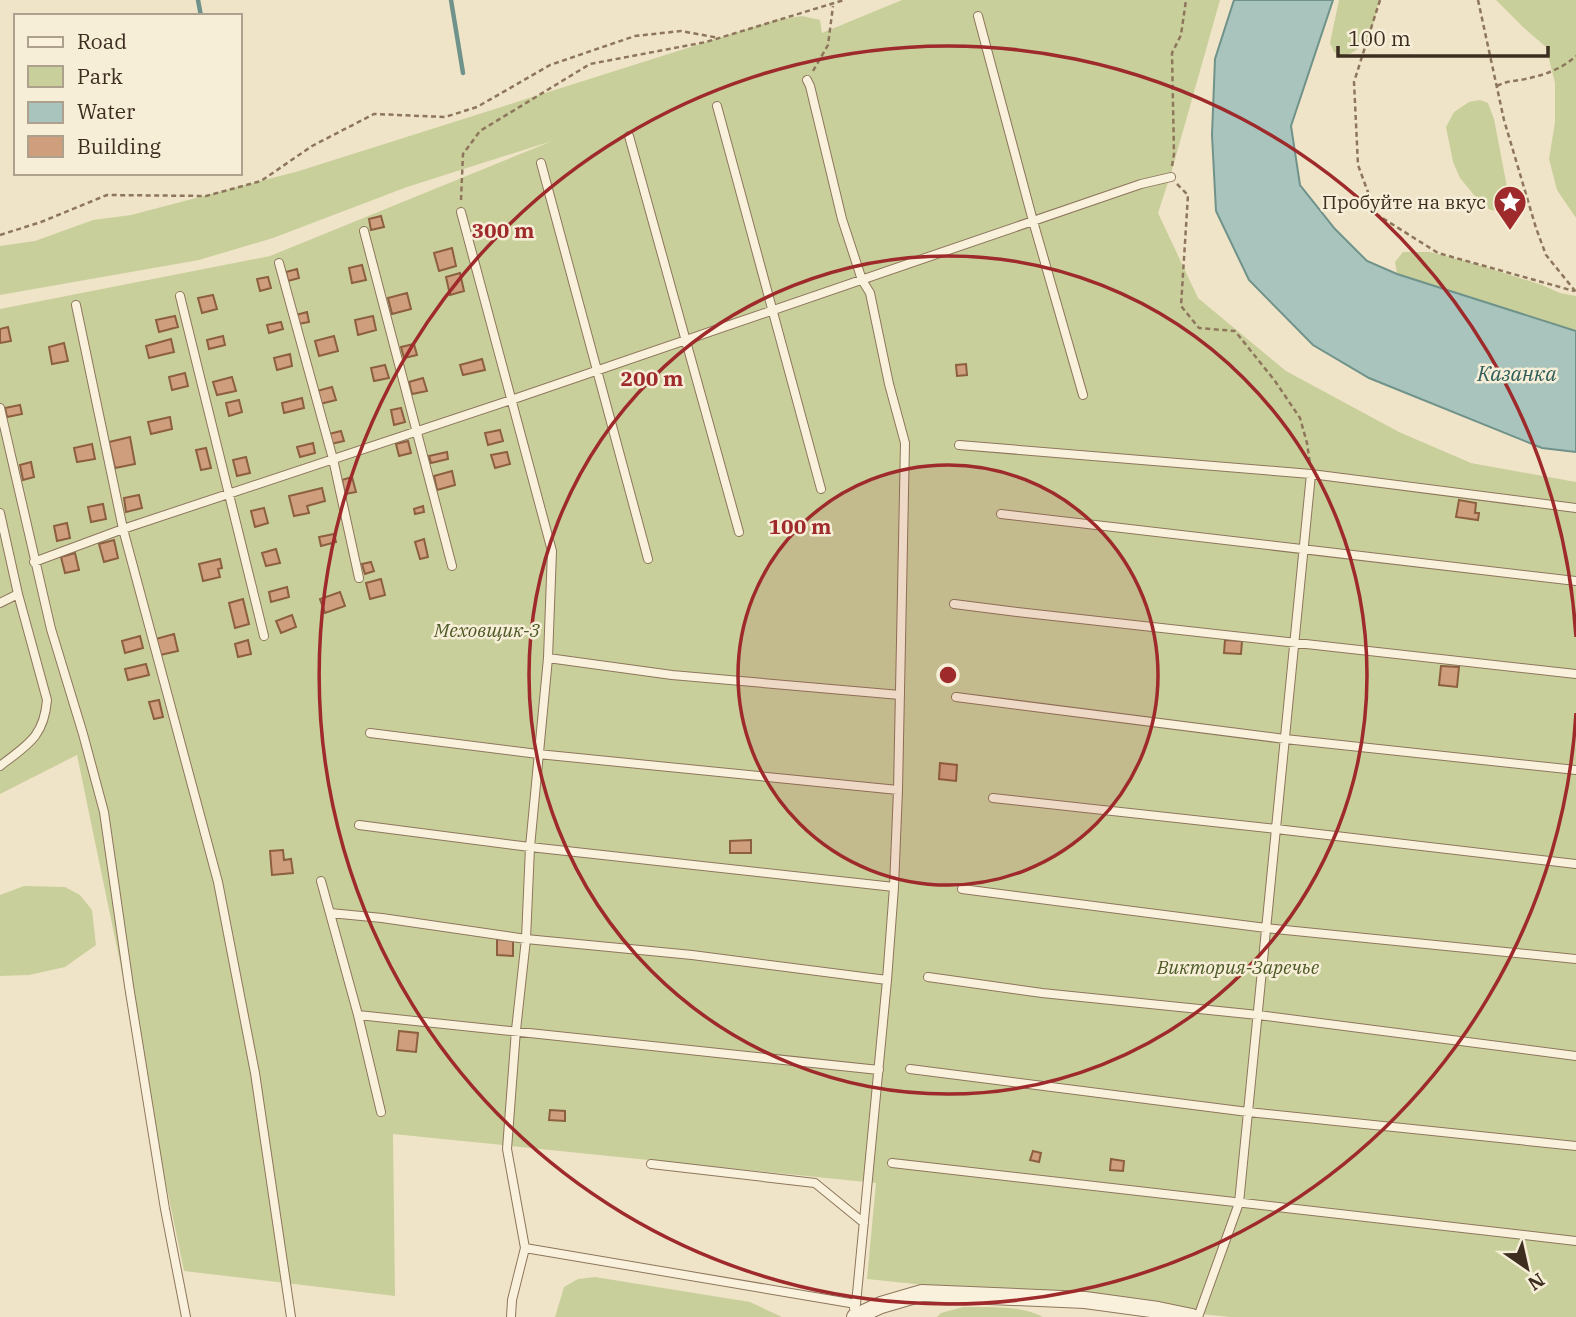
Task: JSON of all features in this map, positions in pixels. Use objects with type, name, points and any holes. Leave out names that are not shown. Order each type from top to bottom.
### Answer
[{"type":"street","points":[[854,1313],[922,1293],[1085,1300],[1192,1317]]},
{"type":"lane","points":[[978,16],[1083,395]]},
{"type":"lane","points":[[525,1248],[854,1313],[879,1070],[894,887],[905,443],[889,384],[870,293],[862,280],[842,219],[807,80]]},
{"type":"lane","points":[[717,106],[821,489]]},
{"type":"lane","points":[[629,136],[739,532]]},
{"type":"lane","points":[[541,163],[648,559]]},
{"type":"lane","points":[[34,562],[123,529],[597,371],[1141,184],[1171,177]]},
{"type":"lane","points":[[461,212],[552,551],[548,659],[530,847],[526,939],[507,1149],[525,1248],[512,1300],[511,1317]]},
{"type":"lane","points":[[364,231],[452,566]]},
{"type":"lane","points":[[279,263],[333,459],[359,578]]},
{"type":"lane","points":[[180,296],[264,636]]},
{"type":"lane","points":[[76,305],[123,529],[218,882],[255,1073],[291,1317]]},
{"type":"lane","points":[[0,408],[51,629],[104,812],[165,1209],[186,1317]]},
{"type":"lane","points":[[959,445],[1311,474],[1576,508]]},
{"type":"lane","points":[[1198,1317],[1239,1203],[1311,474]]},
{"type":"lane","points":[[0,513],[18,594],[47,700],[40,729],[29,744],[0,766]]},
{"type":"lane","points":[[1001,514],[1576,581]]},
{"type":"lane","points":[[0,603],[18,594]]},
{"type":"lane","points":[[954,604],[1576,674]]},
{"type":"lane","points":[[548,659],[671,675],[900,695]]},
{"type":"lane","points":[[956,697],[1285,739],[1576,770]]},
{"type":"lane","points":[[370,733],[538,754],[898,790]]},
{"type":"lane","points":[[993,798],[1576,864]]},
{"type":"lane","points":[[359,825],[530,847],[894,887]]},
{"type":"lane","points":[[321,881],[358,1015],[380,1112]]},
{"type":"lane","points":[[962,889],[1266,928],[1576,959]]},
{"type":"lane","points":[[330,913],[526,939],[692,955],[887,980]]},
{"type":"lane","points":[[928,977],[1042,993],[1258,1015],[1576,1056]]},
{"type":"lane","points":[[358,1015],[879,1070]]},
{"type":"lane","points":[[909,1069],[1248,1112],[1576,1146]]},
{"type":"lane","points":[[892,1163],[1576,1241]]},
{"type":"lane","points":[[651,1164],[815,1182],[864,1223]]},
{"type":"path","points":[[461,212],[463,154],[480,131],[590,64],[706,42],[844,0]]},
{"type":"path","points":[[1186,0],[1181,35],[1172,53],[1174,154],[1171,177],[1188,195],[1181,306],[1199,328],[1235,331],[1275,381],[1300,418],[1311,474]]},
{"type":"path","points":[[1380,0],[1354,82],[1359,164],[1376,214],[1438,253],[1575,291]]},
{"type":"path","points":[[1478,0],[1518,173],[1536,228],[1546,255],[1575,291]]},
{"type":"path","points":[[807,80],[828,45],[833,4]]},
{"type":"path","points":[[0,235],[41,222],[107,195],[206,196],[261,181],[312,146],[374,114],[445,117],[477,107],[550,65],[635,36],[681,31],[719,38]]},
{"type":"path","points":[[1497,86],[1565,66],[1576,56]]},
{"type":"green space","name":"Меховщик-3","points":[[902,0],[1220,0],[1158,213],[1198,298],[1286,371],[1399,432],[1471,463],[1576,482],[1576,1317],[1230,1317],[867,1279],[876,1183],[393,1134],[395,1296],[184,1271],[77,755],[0,794],[0,309],[270,256],[552,141],[407,187],[273,238],[199,260],[0,295],[0,246],[35,241],[93,220],[131,215],[299,171],[776,20],[802,16],[820,20],[822,33]]},
{"type":"green space","points":[[1339,0],[1379,0],[1369,35],[1358,49],[1342,56],[1334,52],[1330,43]]},
{"type":"green space","points":[[1496,0],[1576,0],[1576,218],[1557,190],[1549,159],[1555,122],[1555,83],[1546,47]]},
{"type":"green space","points":[[1480,100],[1488,103],[1494,119],[1509,197],[1507,205],[1500,211],[1483,206],[1460,178],[1453,162],[1446,127],[1454,112],[1469,102]]},
{"type":"green space","points":[[1403,252],[1430,252],[1576,296],[1576,331],[1397,274],[1395,262]]},
{"type":"green space","points":[[24,886],[65,887],[80,895],[92,910],[96,945],[65,967],[29,975],[0,976],[0,895]]},
{"type":"green space","points":[[595,1277],[750,1302],[782,1317],[555,1317],[564,1287],[578,1279]]},
{"type":"green space","points":[[963,1307],[1014,1309],[1043,1317],[937,1317],[941,1313]]},
{"type":"water","name":"Казанка","points":[[1234,0],[1333,0],[1291,126],[1300,185],[1335,229],[1367,261],[1397,274],[1576,331],[1576,452],[1542,448],[1369,378],[1313,345],[1249,280],[1216,211],[1212,135],[1215,59]]},
{"type":"building","points":[[381,216],[384,227],[371,230],[369,219]]},
{"type":"building","points":[[452,248],[456,266],[439,271],[434,253]]},
{"type":"building","points":[[362,265],[366,280],[352,283],[349,268]]},
{"type":"building","points":[[297,269],[299,278],[288,281],[286,272]]},
{"type":"building","points":[[460,273],[464,291],[450,295],[446,277]]},
{"type":"building","points":[[268,277],[271,288],[260,291],[257,279]]},
{"type":"building","points":[[407,293],[411,309],[392,314],[388,298]]},
{"type":"building","points":[[213,295],[217,309],[202,313],[198,298]]},
{"type":"building","points":[[307,312],[309,322],[298,324],[296,315]]},
{"type":"building","points":[[175,316],[178,327],[159,332],[156,320]]},
{"type":"building","points":[[373,316],[376,330],[358,335],[355,320]]},
{"type":"building","points":[[281,322],[283,329],[269,333],[267,325]]},
{"type":"building","points":[[8,327],[11,341],[0,343],[0,329]]},
{"type":"building","points":[[223,336],[225,345],[209,349],[207,340]]},
{"type":"building","points":[[334,336],[338,351],[319,356],[315,341]]},
{"type":"building","points":[[171,339],[174,352],[149,358],[146,346]]},
{"type":"building","points":[[64,343],[68,361],[52,364],[49,347]]},
{"type":"building","points":[[414,344],[417,355],[404,358],[401,347]]},
{"type":"building","points":[[290,354],[292,366],[277,370],[274,358]]},
{"type":"building","points":[[482,359],[485,370],[463,375],[460,365]]},
{"type":"building","points":[[966,364],[967,375],[957,376],[956,365]]},
{"type":"building","points":[[385,365],[389,378],[374,381],[371,368]]},
{"type":"building","points":[[185,373],[188,386],[172,390],[169,377]]},
{"type":"building","points":[[232,377],[236,391],[217,395],[213,382]]},
{"type":"building","points":[[423,378],[427,391],[412,394],[409,382]]},
{"type":"building","points":[[332,387],[336,400],[320,404],[317,391]]},
{"type":"building","points":[[302,398],[304,408],[284,413],[282,403]]},
{"type":"building","points":[[239,400],[242,412],[229,416],[226,403]]},
{"type":"building","points":[[20,405],[22,414],[7,417],[5,408]]},
{"type":"building","points":[[401,408],[405,422],[394,425],[391,410]]},
{"type":"building","points":[[170,417],[172,429],[151,434],[148,422]]},
{"type":"building","points":[[500,430],[503,441],[488,445],[485,433]]},
{"type":"building","points":[[341,431],[344,441],[331,444],[329,434]]},
{"type":"building","points":[[130,437],[135,464],[115,468],[109,442]]},
{"type":"building","points":[[408,441],[411,453],[399,456],[396,444]]},
{"type":"building","points":[[313,443],[315,453],[300,457],[297,447]]},
{"type":"building","points":[[92,444],[95,459],[77,462],[74,448]]},
{"type":"building","points":[[206,448],[211,468],[201,470],[196,450]]},
{"type":"building","points":[[447,452],[448,459],[431,463],[429,456]]},
{"type":"building","points":[[507,452],[510,464],[495,468],[491,455]]},
{"type":"building","points":[[246,457],[250,473],[237,476],[233,460]]},
{"type":"building","points":[[31,462],[34,477],[23,480],[20,465]]},
{"type":"building","points":[[452,471],[455,485],[437,490],[434,476]]},
{"type":"building","points":[[352,477],[356,492],[345,494],[342,480]]},
{"type":"building","points":[[322,488],[325,501],[307,506],[309,513],[294,516],[289,496]]},
{"type":"building","points":[[139,495],[142,508],[126,512],[124,498]]},
{"type":"building","points":[[1459,500],[1476,503],[1475,513],[1479,513],[1478,520],[1456,517]]},
{"type":"building","points":[[103,504],[106,519],[91,522],[88,507]]},
{"type":"building","points":[[423,506],[424,512],[415,514],[414,509]]},
{"type":"building","points":[[264,508],[268,523],[255,527],[251,511]]},
{"type":"building","points":[[67,523],[70,538],[57,541],[54,526]]},
{"type":"building","points":[[334,534],[336,542],[321,546],[319,537]]},
{"type":"building","points":[[424,539],[428,557],[420,559],[415,542]]},
{"type":"building","points":[[114,540],[118,558],[104,562],[99,544]]},
{"type":"building","points":[[276,549],[280,563],[266,566],[262,553]]},
{"type":"building","points":[[75,553],[79,570],[65,573],[61,557]]},
{"type":"building","points":[[220,559],[220,577],[203,581],[199,564]]},
{"type":"building","points":[[371,562],[374,571],[365,574],[362,564]]},
{"type":"building","points":[[381,579],[385,595],[370,599],[366,583]]},
{"type":"building","points":[[287,587],[289,597],[271,602],[269,592]]},
{"type":"building","points":[[340,592],[345,606],[325,613],[320,599]]},
{"type":"building","points":[[243,599],[249,624],[235,628],[229,603]]},
{"type":"building","points":[[292,615],[296,627],[281,633],[276,621]]},
{"type":"building","points":[[174,634],[178,651],[160,655],[156,639]]},
{"type":"building","points":[[140,636],[143,648],[125,653],[122,641]]},
{"type":"building","points":[[248,640],[251,654],[238,657],[235,644]]},
{"type":"building","points":[[1225,640],[1242,641],[1241,654],[1224,653]]},
{"type":"building","points":[[146,664],[149,675],[128,680],[125,669]]},
{"type":"building","points":[[1441,666],[1459,667],[1457,687],[1439,685]]},
{"type":"building","points":[[159,700],[163,717],[154,719],[149,702]]},
{"type":"building","points":[[940,763],[957,765],[956,781],[939,779]]},
{"type":"building","points":[[751,840],[751,853],[730,853],[730,841]]},
{"type":"building","points":[[283,850],[284,860],[291,859],[293,873],[272,875],[270,851]]},
{"type":"building","points":[[497,939],[513,940],[513,956],[497,955]]},
{"type":"building","points":[[399,1031],[418,1033],[416,1052],[397,1050]]},
{"type":"building","points":[[550,1110],[565,1111],[565,1121],[549,1120]]},
{"type":"building","points":[[1033,1151],[1041,1153],[1039,1162],[1030,1160]]},
{"type":"building","points":[[1111,1159],[1124,1161],[1123,1171],[1110,1170]]},
{"type":"waterway","points":[[198,0],[201,14]]},
{"type":"waterway","points":[[451,0],[463,73]]},
{"type":"place","name":"Пробуйте на вкус","points":[[1510,232]]},
{"type":"park label","name":"Виктория-Заречье","points":[[1238,967]]}]
